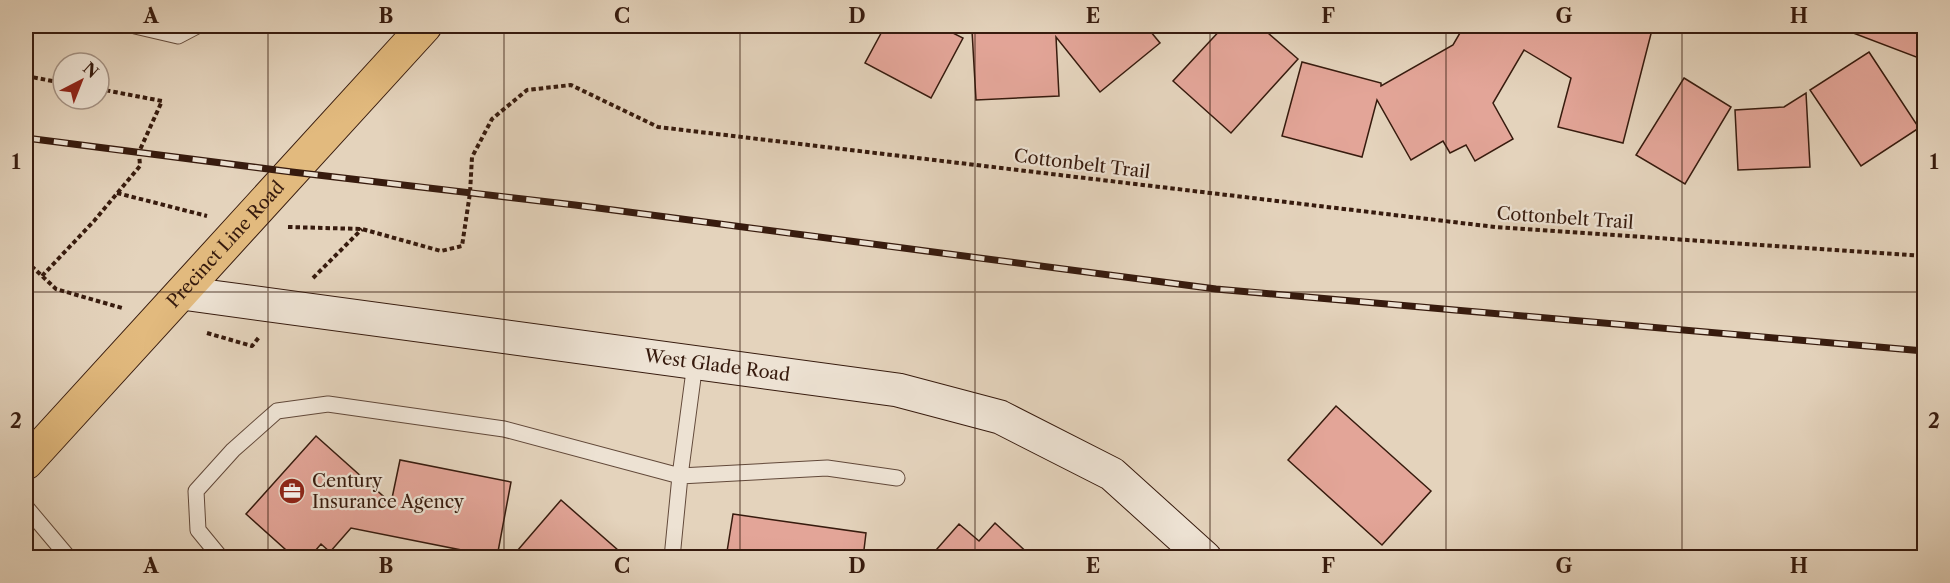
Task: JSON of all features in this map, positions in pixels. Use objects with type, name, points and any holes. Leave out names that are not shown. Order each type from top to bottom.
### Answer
[{"type":"main road","name":"Precinct Line Road","points":[[26,463],[425,26]]},
{"type":"main road","name":"West Glade Road","points":[[182,293],[898,390],[1000,417],[1112,474],[1205,558]]},
{"type":"lane","points":[[135,26],[178,36],[197,26]]},
{"type":"lane","points":[[672,558],[695,363]]},
{"type":"lane","points":[[221,558],[198,530],[196,491],[233,450],[277,411],[328,404],[504,429],[680,476],[827,468],[897,478]]},
{"type":"lane","points":[[26,507],[69,558]]},
{"type":"path","points":[[26,76],[51,81]]},
{"type":"path","name":"Cottonbelt Trail","points":[[362,229],[441,251],[462,246],[470,193],[472,157],[492,119],[527,90],[571,85],[658,127],[1495,227],[1924,256]]},
{"type":"path","points":[[42,276],[94,221],[140,166],[139,152],[162,101],[111,91]]},
{"type":"path","points":[[26,261],[56,289]]},
{"type":"building","points":[[885,26],[939,26],[963,38],[931,98],[865,63]]},
{"type":"building","points":[[1046,26],[1146,26],[1160,43],[1100,92],[1056,37],[1059,96],[976,100],[972,31],[1048,28]]},
{"type":"building","points":[[1224,26],[1260,26],[1298,59],[1231,133],[1173,81]]},
{"type":"building","points":[[1464,26],[1653,26],[1623,143],[1558,127],[1571,78],[1524,50],[1493,103],[1513,139],[1475,161],[1466,145],[1450,153],[1443,141],[1411,160],[1377,100],[1362,157],[1282,136],[1302,62],[1381,83],[1381,86],[1453,45]]},
{"type":"building","points":[[1840,26],[1924,26],[1924,60],[1840,28]]},
{"type":"building","points":[[1869,52],[1919,128],[1861,166],[1810,90]]},
{"type":"building","points":[[1684,78],[1731,107],[1685,184],[1636,155]]},
{"type":"building","points":[[1806,93],[1810,167],[1738,170],[1735,110],[1784,107]]},
{"type":"building","points":[[1336,406],[1431,491],[1382,545],[1288,460]]},
{"type":"building","points":[[316,436],[391,503],[400,460],[511,482],[497,557],[351,528],[330,552],[321,544],[309,558],[295,558],[246,514]]},
{"type":"building","points":[[561,500],[627,558],[511,558]]},
{"type":"building","points":[[733,514],[866,533],[863,558],[726,558]]},
{"type":"building","points":[[995,523],[1033,558],[929,558],[959,524],[979,541]]},
{"type":"railway","points":[[26,138],[575,205],[1216,289],[1924,351]]},
{"type":"place","name":"Century Insurance Agency","points":[[292,491]]}]
